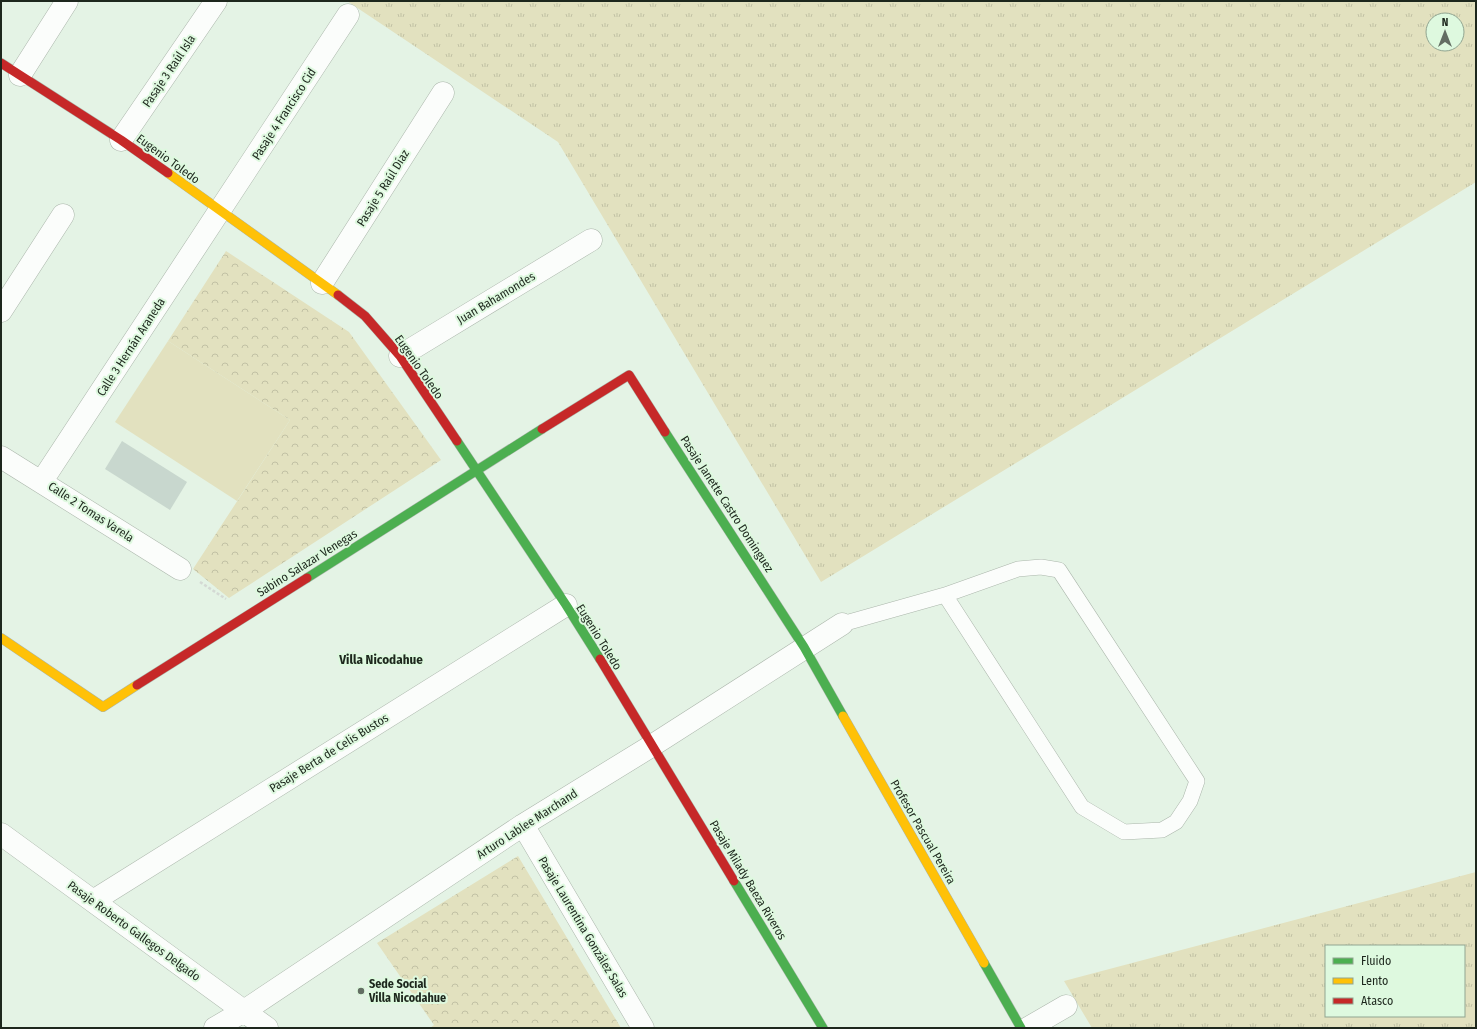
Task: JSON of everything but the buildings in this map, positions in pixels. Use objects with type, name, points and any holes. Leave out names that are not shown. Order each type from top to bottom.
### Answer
[{"type":"street","points":[[20,75],[67,1]]},
{"type":"street","name":"Pasaje 3 Raúl Isla","points":[[121,140],[216,1]]},
{"type":"street","name":"Pasaje 4 Francisco Cid","points":[[220,212],[348,15]]},
{"type":"street","name":"Eugenio Toledo","points":[[1,63],[121,140],[365,316],[400,356],[474,471],[566,605],[653,745]]},
{"type":"street","name":"Pasaje 5 Raúl Díaz","points":[[322,284],[443,93]]},
{"type":"street","name":"Calle 3 Hernán Araneda","points":[[42,481],[220,212]]},
{"type":"street","points":[[1,311],[63,215]]},
{"type":"street","name":"Juan Bahamondes","points":[[400,356],[591,240]]},
{"type":"street","name":"Sabino Salazar Venegas","points":[[1,638],[103,707],[474,471],[629,375]]},
{"type":"street","name":"Pasaje Janette Castro Dominguez","points":[[629,375],[804,647]]},
{"type":"street","name":"Calle 2 Tomas Varela","points":[[1,457],[42,481],[180,569]]},
{"type":"street","name":"Pasaje Berta de Celis Bustos","points":[[94,901],[566,605]]},
{"type":"street","name":"Arturo Lablee Marchand","points":[[215,1028],[244,1011],[523,825],[653,745],[842,624]]},
{"type":"street","name":"Profesor Pascual Pereira","points":[[804,647],[1021,1028]]},
{"type":"street","name":"Pasaje Milady Baeza Riveros","points":[[653,745],[823,1028]]},
{"type":"street","name":"Pasaje Laurentina González Salas","points":[[523,825],[643,1028]]},
{"type":"street","name":"Pasaje Roberto Gallegos Delgado","points":[[1,834],[267,1028]]},
{"type":"street","points":[[1028,1028],[1066,1006]]},
{"type":"lane","points":[[842,624],[945,594],[1018,568],[1041,567],[1059,570],[1197,781],[1190,801],[1176,822],[1162,830],[1124,832],[1082,807],[945,594]]},
{"type":"path","points":[[180,569],[249,614]]},
{"type":"green space","points":[[347,1],[1476,1],[1476,182],[821,582],[558,142]]},
{"type":"green space","points":[[226,251],[349,332],[441,460],[229,598],[193,569],[290,420],[168,341]]},
{"type":"green space","points":[[168,341],[290,420],[237,501],[115,422]]},
{"type":"green space","points":[[518,856],[621,1028],[430,1028],[434,1025],[377,943]]},
{"type":"green space","points":[[1476,872],[1476,1028],[1092,1028],[1064,981]]},
{"type":"traffic: fast","points":[[307,578],[542,429]]},
{"type":"traffic: fast","points":[[665,432],[804,647],[843,716]]},
{"type":"traffic: fast","points":[[457,441],[600,659]]},
{"type":"traffic: fast","points":[[734,881],[823,1028]]},
{"type":"traffic: fast","points":[[984,963],[1021,1028]]},
{"type":"traffic: slow","points":[[168,173],[338,295]]},
{"type":"traffic: slow","points":[[1,638],[103,707],[137,685]]},
{"type":"traffic: slow","points":[[843,716],[984,963]]},
{"type":"traffic: jam","points":[[1,63],[121,140],[168,173]]},
{"type":"traffic: jam","points":[[338,295],[365,316],[400,356],[457,441]]},
{"type":"traffic: jam","points":[[542,429],[629,375],[665,432]]},
{"type":"traffic: jam","points":[[137,685],[307,578]]},
{"type":"traffic: jam","points":[[600,659],[734,881]]},
{"type":"place","name":"Sede Social Villa Nicodahue","points":[[361,991]]},
{"type":"district","name":"Villa Nicodahue","points":[[381,659]]}]
